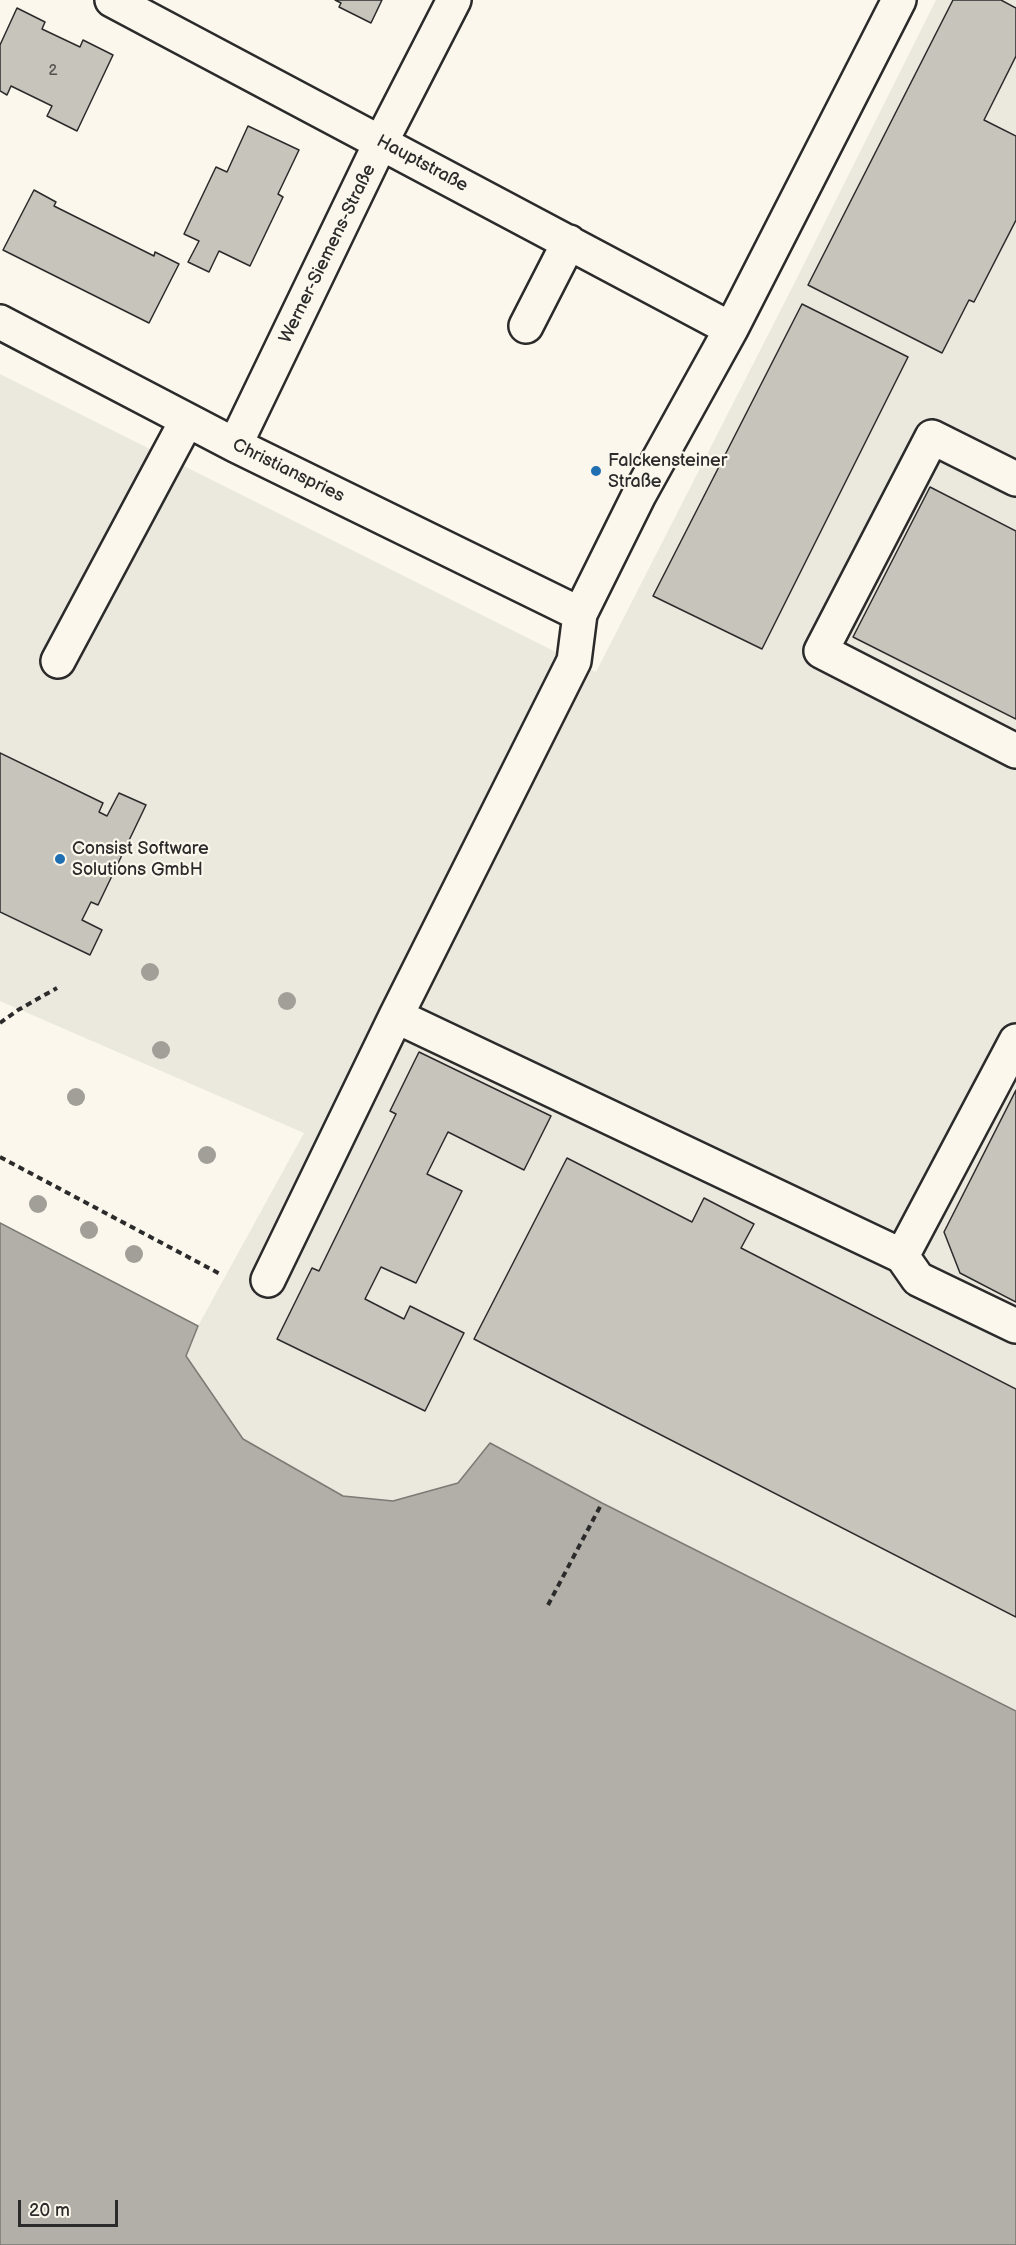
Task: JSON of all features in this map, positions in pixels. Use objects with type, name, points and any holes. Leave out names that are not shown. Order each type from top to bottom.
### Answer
[{"type":"street","name":"Hauptstraße","points":[[111,0],[731,329]]},
{"type":"street","name":"Werner-Siemens-Straße","points":[[235,445],[381,142],[454,0]]},
{"type":"street","points":[[268,1280],[396,1016],[574,661],[580,614],[639,495],[731,329],[898,0]]},
{"type":"street","points":[[525,326],[569,242]]},
{"type":"street","name":"Christianspries","points":[[0,322],[235,445],[580,614]]},
{"type":"street","points":[[58,661],[187,420]]},
{"type":"street","points":[[1016,479],[932,437],[821,651],[1016,751]]},
{"type":"street","points":[[396,1016],[902,1256],[918,1279],[1016,1326]]},
{"type":"street","points":[[902,1256],[1016,1041]]},
{"type":"path","points":[[0,1023],[57,988]]},
{"type":"path","points":[[0,1157],[222,1275]]},
{"type":"path","points":[[548,1605],[602,1503]]},
{"type":"shaded area","points":[[936,0],[1016,0],[1016,1711],[602,1503],[490,1443],[458,1483],[393,1501],[343,1497],[243,1439],[186,1356],[198,1326],[304,1133],[0,1001],[0,374],[596,672]]},
{"type":"shaded area","points":[[0,1223],[198,1326],[186,1356],[243,1439],[343,1496],[393,1501],[458,1483],[490,1443],[602,1503],[1016,1711],[1016,2245],[0,2245]]},
{"type":"building","points":[[335,0],[382,0],[371,23],[339,7],[341,3]]},
{"type":"building","points":[[953,0],[1001,0],[1016,8],[1016,56],[984,120],[1016,136],[1016,220],[974,302],[969,300],[942,353],[808,285]]},
{"type":"building","points":[[17,8],[45,22],[42,29],[80,47],[83,40],[113,55],[77,131],[47,116],[52,106],[11,86],[7,95],[0,91],[0,45]]},
{"type":"building","points":[[248,126],[299,150],[278,194],[283,197],[250,266],[219,251],[209,272],[188,262],[199,241],[184,234],[216,167],[227,172]]},
{"type":"building","points":[[34,190],[56,202],[54,206],[154,256],[155,252],[179,264],[149,323],[3,250]]},
{"type":"building","points":[[802,304],[908,357],[762,649],[653,596]]},
{"type":"building","points":[[930,487],[1016,531],[1016,719],[853,637]]},
{"type":"building","name":"Consist Software Solutions GmbH","points":[[0,753],[103,803],[99,812],[107,816],[119,793],[146,805],[98,905],[91,902],[82,920],[102,930],[90,955],[0,912]]},
{"type":"building","points":[[419,1052],[551,1116],[524,1170],[448,1132],[427,1174],[462,1191],[416,1283],[381,1267],[365,1299],[404,1319],[410,1306],[464,1333],[425,1411],[277,1339],[312,1268],[319,1271],[396,1114],[390,1111]]},
{"type":"building","points":[[1016,1090],[1016,1302],[960,1273],[944,1232]]},
{"type":"building","points":[[567,1158],[692,1222],[704,1198],[754,1224],[741,1248],[1016,1389],[1016,1617],[474,1339]]},
{"type":"place","name":"Falckensteiner Straße","points":[[596,471]]},
{"type":"place","name":"Consist Software Solutions GmbH","points":[[60,859]]}]
